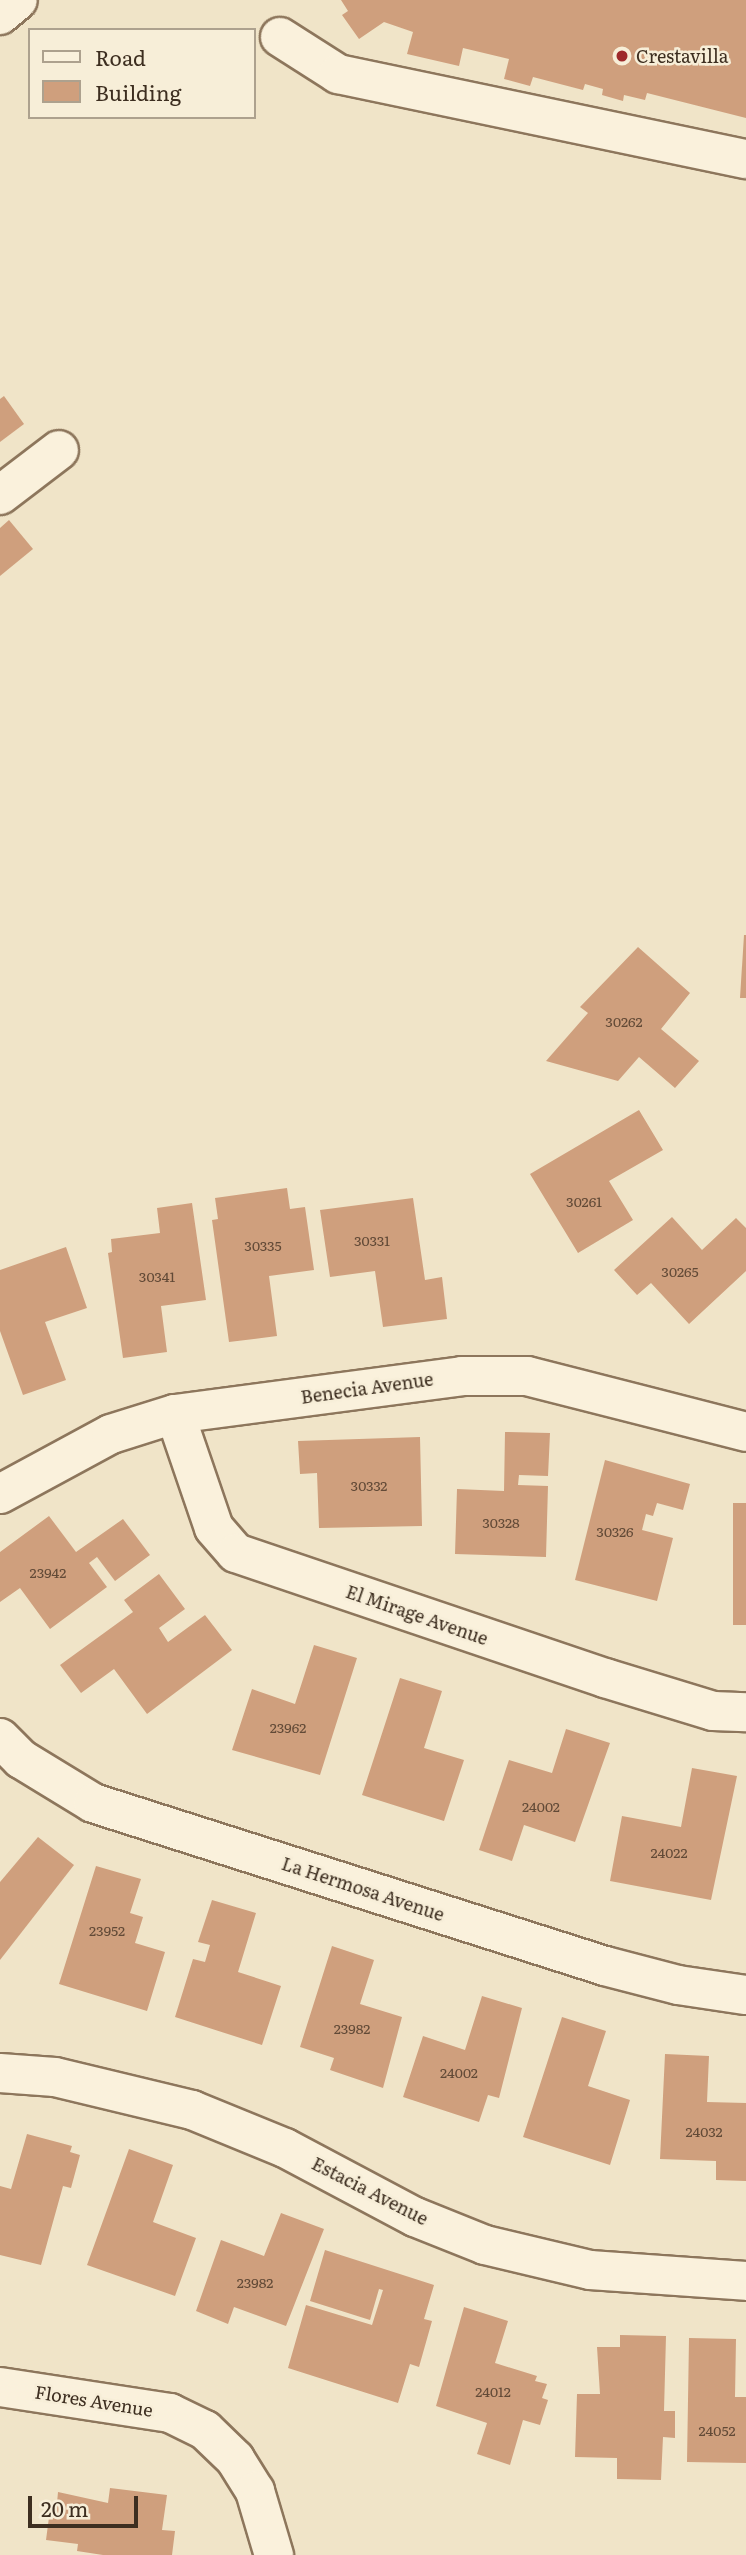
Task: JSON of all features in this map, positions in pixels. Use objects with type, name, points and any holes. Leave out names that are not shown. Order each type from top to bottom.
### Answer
[{"type":"street","points":[[0,15],[18,0]]},
{"type":"street","points":[[280,37],[338,75],[746,159]]},
{"type":"street","points":[[0,495],[60,450]]},
{"type":"street","name":"Benecia Avenue","points":[[0,1494],[111,1434],[176,1414],[462,1376],[527,1376],[746,1432]]},
{"type":"street","name":"El Mirage Avenue","points":[[176,1414],[214,1528],[236,1553],[605,1678],[713,1711],[746,1712]]},
{"type":"street","name":"La Hermosa Avenue","points":[[0,1738],[21,1759],[93,1803],[605,1966],[678,1985],[746,1996]]},
{"type":"street","name":"Estacia Avenue","points":[[0,2073],[77,2082],[192,2110],[285,2148],[415,2217],[485,2245],[590,2270],[746,2281]]},
{"type":"street","name":"Flores Avenue","points":[[0,2387],[170,2413],[205,2430],[235,2459],[255,2491],[274,2555]]},
{"type":"building","name":"Crestavilla","points":[[341,0],[746,0],[746,118],[647,93],[645,100],[624,95],[623,101],[602,95],[603,89],[585,84],[583,90],[533,77],[530,86],[504,79],[509,59],[463,48],[459,66],[407,54],[413,32],[384,22],[359,39],[342,15],[348,11]]},
{"type":"building","points":[[4,396],[24,424],[0,442],[0,399]]},
{"type":"building","points":[[9,520],[33,549],[0,576],[0,528]]},
{"type":"building","points":[[744,935],[746,998],[740,998]]},
{"type":"building","points":[[638,947],[690,993],[661,1029],[699,1061],[675,1088],[639,1057],[618,1081],[546,1061],[588,1013],[580,1007]]},
{"type":"building","points":[[639,1110],[663,1150],[609,1181],[633,1220],[578,1253],[530,1174]]},
{"type":"building","points":[[287,1188],[290,1209],[305,1207],[314,1270],[269,1276],[277,1336],[229,1342],[212,1220],[218,1219],[215,1198]]},
{"type":"building","points":[[413,1198],[425,1280],[442,1277],[447,1319],[383,1327],[375,1271],[330,1277],[320,1210]]},
{"type":"building","points":[[192,1203],[206,1300],[161,1306],[167,1352],[123,1358],[108,1253],[112,1252],[111,1239],[160,1233],[157,1208]]},
{"type":"building","points":[[672,1217],[702,1250],[736,1218],[746,1228],[746,1271],[689,1324],[651,1283],[637,1295],[614,1270]]},
{"type":"building","points":[[66,1247],[87,1308],[45,1322],[66,1380],[23,1395],[0,1331],[0,1270]]},
{"type":"building","points":[[505,1432],[550,1433],[548,1476],[519,1475],[518,1485],[548,1486],[546,1557],[455,1554],[457,1489],[504,1491]]},
{"type":"building","points":[[420,1437],[422,1526],[319,1528],[317,1473],[300,1474],[298,1441]]},
{"type":"building","points":[[605,1460],[690,1484],[683,1510],[657,1503],[653,1516],[646,1514],[642,1530],[673,1538],[657,1601],[575,1580]]},
{"type":"building","points":[[733,1503],[746,1503],[746,1625],[733,1625]]},
{"type":"building","points":[[49,1516],[76,1552],[123,1519],[150,1555],[115,1581],[97,1557],[89,1563],[107,1587],[50,1629],[20,1588],[0,1602],[0,1552]]},
{"type":"building","points":[[159,1574],[185,1609],[159,1628],[168,1642],[205,1615],[232,1650],[147,1714],[114,1669],[81,1693],[60,1665],[133,1612],[124,1600]]},
{"type":"building","points":[[314,1645],[357,1658],[320,1775],[232,1750],[252,1689],[295,1704]]},
{"type":"building","points":[[400,1678],[442,1691],[424,1748],[464,1760],[444,1821],[362,1795]]},
{"type":"building","points":[[566,1729],[610,1743],[575,1842],[524,1825],[512,1861],[479,1850],[509,1760],[552,1773]]},
{"type":"building","points":[[692,1768],[737,1776],[711,1900],[610,1881],[622,1816],[681,1827]]},
{"type":"building","points":[[38,1837],[74,1865],[0,1960],[0,1882]]},
{"type":"building","points":[[96,1866],[141,1879],[130,1913],[143,1917],[135,1943],[165,1952],[147,2011],[59,1984]]},
{"type":"building","points":[[212,1900],[256,1913],[238,1972],[281,1986],[262,2045],[175,2017],[193,1959],[205,1962],[210,1945],[198,1942]]},
{"type":"building","points":[[332,1946],[374,1960],[360,2004],[402,2017],[383,2088],[330,2070],[334,2058],[300,2047]]},
{"type":"building","points":[[482,1996],[522,2008],[499,2098],[488,2095],[479,2122],[403,2097],[423,2036],[465,2050]]},
{"type":"building","points":[[562,2017],[606,2031],[588,2086],[630,2100],[610,2165],[523,2137]]},
{"type":"building","points":[[665,2054],[709,2056],[707,2102],[746,2103],[746,2181],[716,2180],[716,2161],[660,2159]]},
{"type":"building","points":[[27,2134],[72,2146],[70,2152],[80,2155],[71,2188],[63,2186],[41,2265],[0,2255],[0,2186],[11,2189]]},
{"type":"building","points":[[129,2149],[173,2165],[153,2222],[196,2238],[175,2296],[87,2265]]},
{"type":"building","points":[[281,2213],[324,2229],[286,2326],[234,2307],[228,2324],[196,2311],[221,2240],[264,2256]]},
{"type":"building","points":[[325,2250],[434,2285],[424,2319],[432,2321],[419,2367],[410,2364],[398,2403],[288,2368],[306,2305],[372,2325],[383,2290],[379,2289],[370,2320],[310,2301]]},
{"type":"building","points":[[464,2307],[508,2321],[495,2363],[537,2376],[535,2381],[547,2384],[542,2398],[548,2400],[540,2425],[523,2420],[510,2465],[477,2454],[487,2423],[436,2406]]},
{"type":"building","points":[[620,2335],[666,2336],[664,2411],[675,2411],[675,2438],[663,2437],[661,2480],[617,2479],[617,2458],[575,2457],[577,2394],[600,2394],[597,2347],[620,2347]]},
{"type":"building","points":[[689,2338],[736,2339],[735,2397],[746,2397],[746,2463],[687,2462]]},
{"type":"building","points":[[110,2488],[167,2495],[162,2530],[175,2531],[172,2555],[103,2555],[77,2551],[78,2544],[46,2540],[51,2502],[57,2503],[58,2492],[108,2503]]},
{"type":"place","name":"Crestavilla","points":[[622,56]]}]
